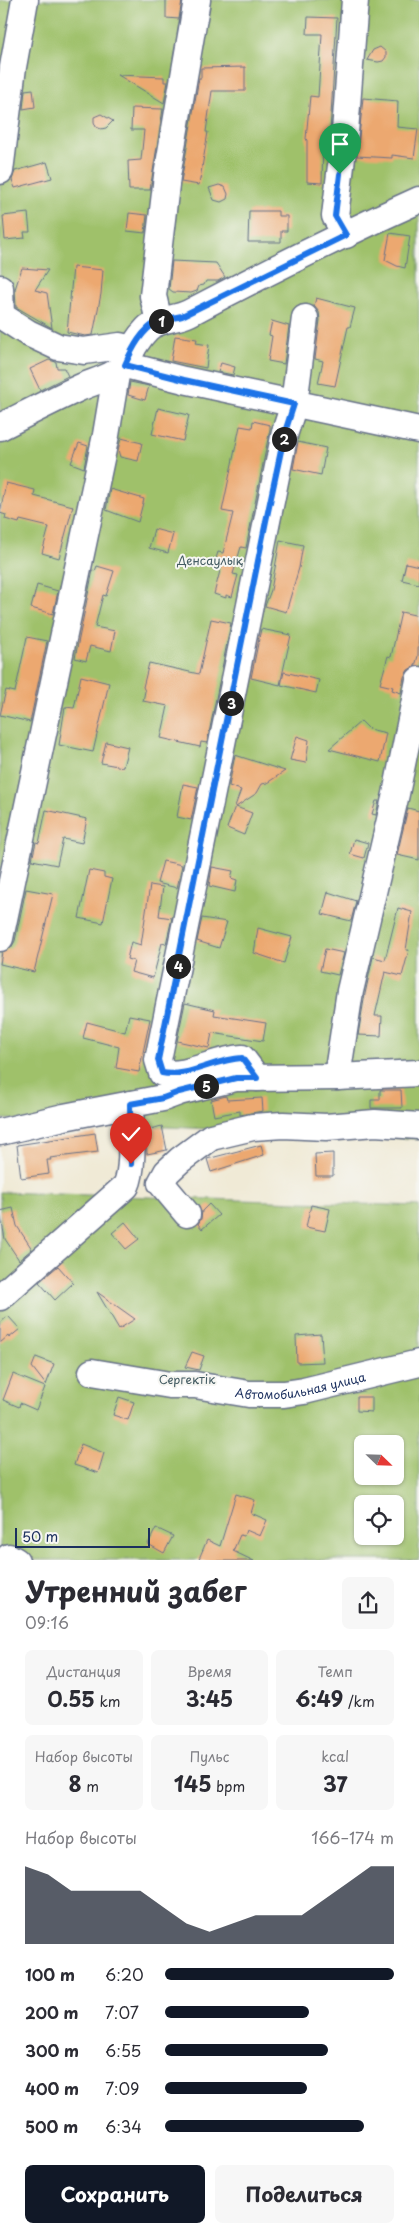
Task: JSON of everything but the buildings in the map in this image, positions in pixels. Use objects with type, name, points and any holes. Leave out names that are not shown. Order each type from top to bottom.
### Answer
[{"type":"street","points":[[0,172],[13,67],[25,0]]},
{"type":"street","points":[[158,321],[154,296],[166,185],[197,0]]},
{"type":"street","points":[[346,235],[335,216],[346,122],[355,0]]},
{"type":"street","points":[[0,427],[109,375],[124,363],[147,329],[158,321],[182,316],[419,200]]},
{"type":"street","points":[[0,288],[1,315],[28,333],[58,347],[84,351],[120,346],[124,363],[106,435],[0,938]]},
{"type":"street","points":[[257,1078],[242,1058],[231,1059],[174,1075],[162,1073],[158,1060],[266,521],[285,432],[294,404],[305,318]]},
{"type":"street","points":[[124,363],[184,380],[419,430]]},
{"type":"street","points":[[337,1077],[350,991],[396,794],[419,680]]},
{"type":"street","points":[[0,1132],[163,1098],[179,1092],[236,1078],[337,1077],[419,1073]]},
{"type":"street","points":[[0,1297],[126,1186],[130,1177],[131,1164],[130,1104]]},
{"type":"street","points":[[187,1214],[161,1183],[167,1172],[180,1160],[211,1137],[253,1127],[269,1126],[326,1128],[375,1123],[419,1126]]},
{"type":"street","name":"Автомобильная улица","points":[[92,1372],[170,1385],[195,1385],[248,1394],[284,1394],[322,1387],[419,1363]]},
{"type":"green space","name":"Денсаулық","points":[[0,0],[419,0],[419,1139],[0,1119]]},
{"type":"green space","name":"Сергектік","points":[[0,1192],[419,1206],[419,1560],[0,1560]]},
{"type":"route","points":[[131,1164],[130,1104],[163,1098],[179,1092],[236,1078],[257,1078],[242,1058],[231,1059],[174,1075],[162,1073],[158,1060],[201,853],[218,760],[235,686],[266,521],[285,432],[294,404],[125,365],[132,349],[147,329],[158,321],[182,316],[346,235],[335,216],[340,174]]}]
